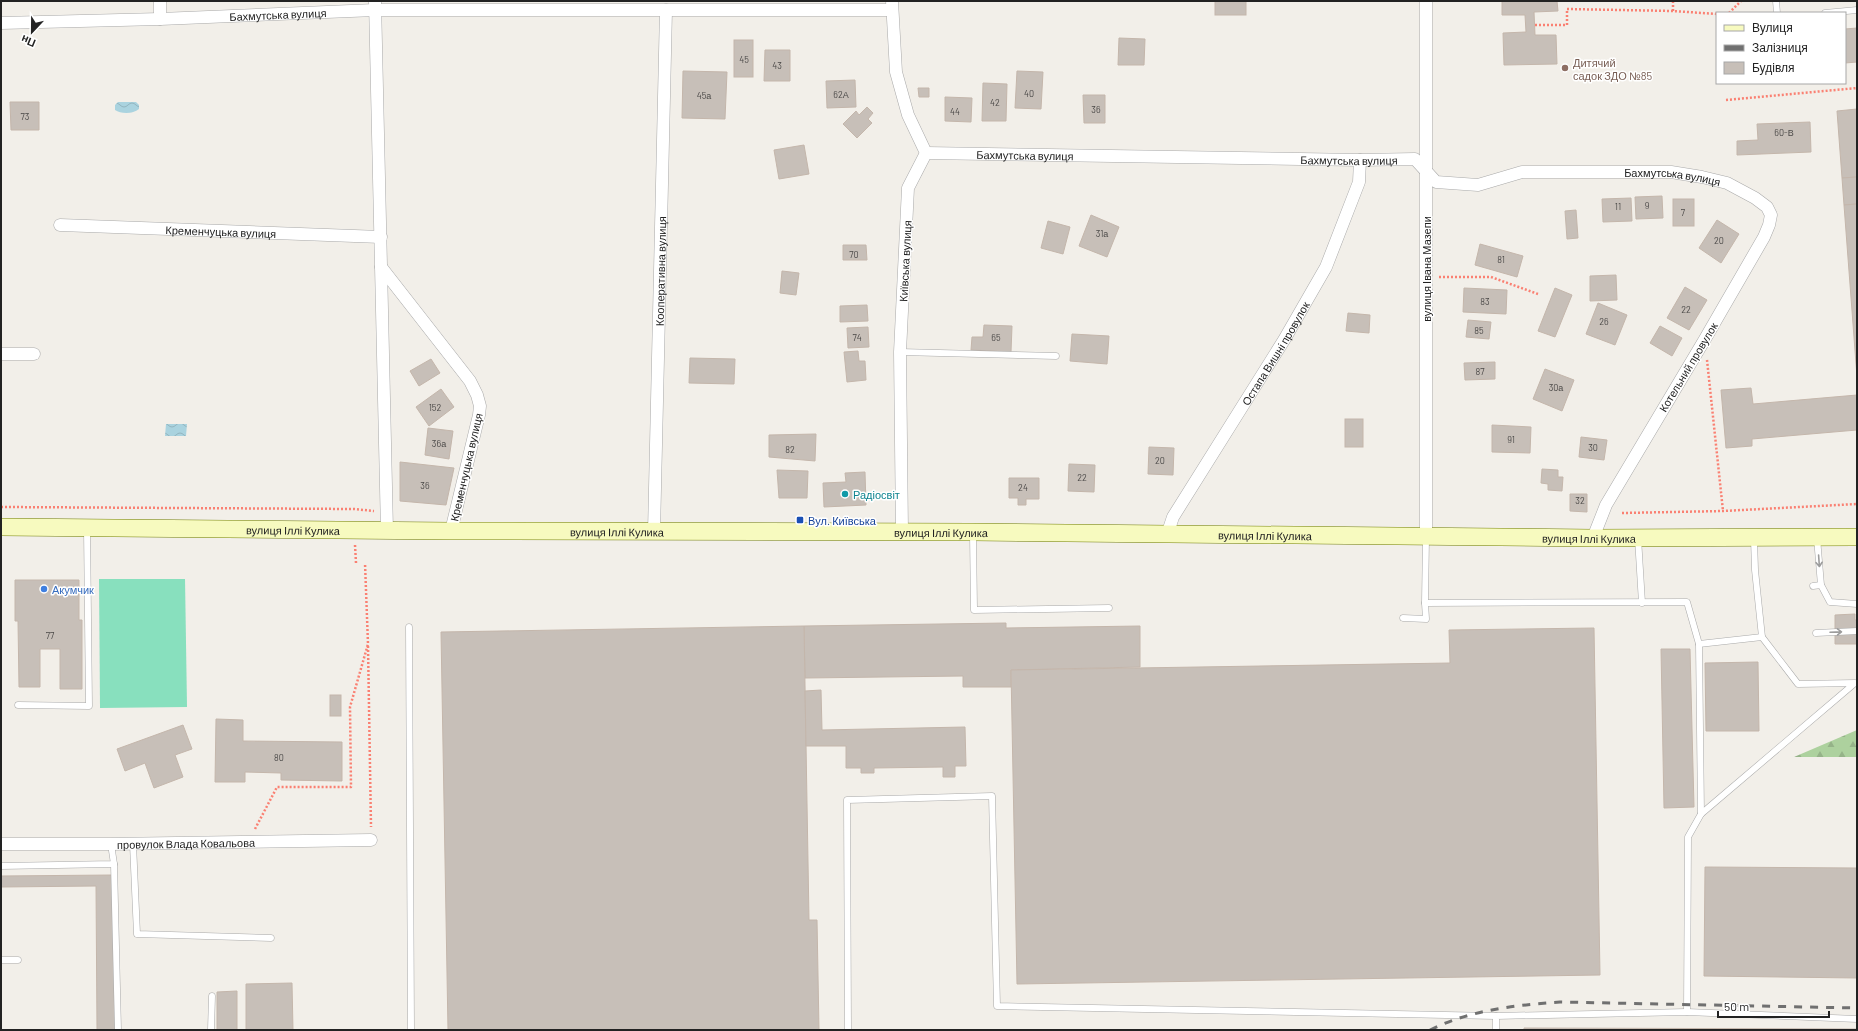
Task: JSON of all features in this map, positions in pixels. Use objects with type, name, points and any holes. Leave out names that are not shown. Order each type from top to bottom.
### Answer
[{"type":"street","points":[[160,1],[160,19]]},
{"type":"street","name":"вулиця Івана Мазепи","points":[[1426,1],[1426,537]]},
{"type":"street","points":[[375,5],[387,531]]},
{"type":"street","name":"Бахмутська вулиця","points":[[1,23],[160,19],[375,5],[666,10],[891,6]]},
{"type":"street","points":[[891,6],[896,72],[908,114],[926,153]]},
{"type":"street","name":"Кооперативна вулиця","points":[[654,532],[666,10]]},
{"type":"street","name":"Бахмутська вулиця","points":[[926,153],[1360,160],[1415,159],[1436,182],[1478,185],[1522,172],[1671,172],[1702,177],[1727,184],[1755,198]]},
{"type":"street","name":"Київська вулиця","points":[[902,532],[900,352],[908,188],[926,153]]},
{"type":"street","name":"Остапа Вишні провулок","points":[[1167,535],[1173,517],[1284,340],[1326,267],[1359,182],[1360,160]]},
{"type":"street","name":"Котельний провулок","points":[[1593,538],[1606,505],[1705,339],[1769,225],[1771,215],[1766,207],[1755,198]]},
{"type":"street","name":"Кременчуцька вулиця","points":[[60,225],[381,237]]},
{"type":"street","name":"Кременчуцька вулиця","points":[[381,267],[470,381],[477,395],[480,406],[480,415],[451,531]]},
{"type":"street","points":[[1,354],[34,354]]},
{"type":"street","name":"вулиця Іллі Кулика","points":[[1,527],[387,531],[973,532],[1593,538],[1857,537]]},
{"type":"street","name":"провулок Влада Ковальова","points":[[1,844],[133,844],[371,840]]},
{"type":"lane","points":[[1776,1],[1777,12]]},
{"type":"lane","points":[[1836,12],[1857,10]]},
{"type":"lane","points":[[900,352],[1056,356]]},
{"type":"lane","points":[[18,705],[89,706],[87,528]]},
{"type":"lane","points":[[973,532],[974,610],[1109,608]]},
{"type":"lane","points":[[1403,618],[1426,619],[1426,537]]},
{"type":"lane","points":[[1687,1012],[1688,837],[1701,814],[1855,684],[1798,684],[1762,637],[1755,570],[1754,537]]},
{"type":"lane","points":[[1817,537],[1821,585],[1830,602],[1857,604]]},
{"type":"lane","points":[[1638,538],[1642,603]]},
{"type":"lane","points":[[1813,586],[1821,585]]},
{"type":"lane","points":[[1426,603],[1687,602],[1699,644],[1701,814]]},
{"type":"lane","points":[[409,627],[411,1030]]},
{"type":"lane","points":[[1816,633],[1857,631]]},
{"type":"lane","points":[[1699,644],[1762,637]]},
{"type":"lane","points":[[848,1030],[846,800],[992,796],[997,1006],[1496,1016],[1687,1012],[1857,1019]]},
{"type":"lane","points":[[111,844],[114,864],[118,1030]]},
{"type":"lane","points":[[133,844],[137,934],[271,938]]},
{"type":"lane","points":[[1,866],[114,864]]},
{"type":"lane","points":[[1,960],[18,960]]},
{"type":"lane","points":[[211,1030],[212,996]]},
{"type":"lane","points":[[1496,1016],[1496,1030]]},
{"type":"path","points":[[1673,1],[1673,11]]},
{"type":"path","points":[[1729,12],[1740,1]]},
{"type":"path","points":[[1534,25],[1567,25],[1567,9],[1673,11],[1716,14]]},
{"type":"path","points":[[1726,100],[1857,88]]},
{"type":"path","points":[[1426,277],[1491,277],[1538,294]]},
{"type":"path","points":[[1705,339],[1723,510]]},
{"type":"path","points":[[1622,513],[1857,504]]},
{"type":"path","points":[[1,507],[354,509],[386,513]]},
{"type":"path","points":[[365,563],[368,644],[371,840]]},
{"type":"path","points":[[248,842],[277,787],[351,787],[350,707],[368,644]]},
{"type":"green space","points":[[99,579],[185,579],[187,707],[100,708]]},
{"type":"green space","points":[[1857,730],[1857,757],[1794,757]]},
{"type":"water","points":[[118,102],[136,102],[139,105],[139,109],[130,113],[115,110],[115,105]]},
{"type":"water","points":[[166,424],[187,424],[186,436],[165,436]]},
{"type":"building","points":[[1215,1],[1246,1],[1246,15],[1215,15]]},
{"type":"building","points":[[1502,1],[1557,1],[1558,11],[1534,12],[1535,35],[1556,35],[1557,64],[1504,65],[1503,33],[1526,32],[1525,15],[1502,15]]},
{"type":"building","points":[[1857,28],[1857,62],[1846,63],[1846,29]]},
{"type":"building","points":[[1119,38],[1145,39],[1144,65],[1118,65]]},
{"type":"building","points":[[734,40],[753,40],[753,77],[734,77]]},
{"type":"building","points":[[765,50],[790,50],[790,81],[764,81]]},
{"type":"building","points":[[683,71],[727,72],[725,119],[682,118]]},
{"type":"building","points":[[1017,71],[1043,72],[1041,109],[1015,108]]},
{"type":"building","points":[[855,80],[856,107],[827,108],[826,81]]},
{"type":"building","points":[[983,83],[1007,84],[1006,121],[982,121]]},
{"type":"building","points":[[918,88],[929,88],[929,97],[919,97]]},
{"type":"building","points":[[1083,95],[1105,95],[1105,123],[1084,123]]},
{"type":"building","points":[[945,97],[972,98],[971,122],[945,121]]},
{"type":"building","points":[[10,102],[39,102],[39,130],[11,130]]},
{"type":"building","points":[[867,107],[873,113],[868,119],[872,123],[857,138],[843,124],[856,111],[859,115]]},
{"type":"building","points":[[1857,109],[1857,177],[1842,178],[1837,111]]},
{"type":"building","points":[[1810,122],[1811,152],[1737,155],[1737,141],[1758,140],[1757,124]]},
{"type":"building","points":[[804,145],[809,174],[779,179],[774,150]]},
{"type":"building","points":[[1857,177],[1857,204],[1844,205],[1842,178]]},
{"type":"building","points":[[1662,196],[1663,218],[1636,219],[1635,197]]},
{"type":"building","points":[[1631,198],[1632,221],[1603,222],[1602,199]]},
{"type":"building","points":[[1673,199],[1694,199],[1694,226],[1673,226]]},
{"type":"building","points":[[1857,204],[1857,377],[1844,205]]},
{"type":"building","points":[[1576,210],[1578,238],[1567,239],[1565,211]]},
{"type":"building","points":[[1091,215],[1119,227],[1107,257],[1079,246]]},
{"type":"building","points":[[1717,220],[1739,234],[1721,263],[1699,248]]},
{"type":"building","points":[[1048,221],[1070,227],[1063,254],[1041,248]]},
{"type":"building","points":[[1480,244],[1523,256],[1517,277],[1475,265]]},
{"type":"building","points":[[843,245],[866,245],[867,260],[843,260]]},
{"type":"building","points":[[782,271],[799,273],[796,295],[780,293]]},
{"type":"building","points":[[1616,275],[1617,300],[1590,301],[1590,276]]},
{"type":"building","points":[[1685,287],[1707,300],[1689,330],[1667,318]]},
{"type":"building","points":[[1464,288],[1507,290],[1506,314],[1463,312]]},
{"type":"building","points":[[1555,288],[1572,295],[1555,337],[1538,331]]},
{"type":"building","points":[[1598,303],[1627,315],[1615,345],[1586,334]]},
{"type":"building","points":[[867,305],[868,321],[840,322],[840,306]]},
{"type":"building","points":[[1348,313],[1370,315],[1369,333],[1346,331]]},
{"type":"building","points":[[1468,320],[1491,322],[1489,339],[1466,337]]},
{"type":"building","points":[[984,325],[1012,326],[1011,352],[971,350],[972,337],[983,337]]},
{"type":"building","points":[[1660,326],[1682,338],[1672,356],[1650,343]]},
{"type":"building","points":[[868,327],[869,347],[848,348],[847,328]]},
{"type":"building","points":[[1072,334],[1109,336],[1107,364],[1070,361]]},
{"type":"building","points":[[858,351],[859,361],[865,361],[866,380],[847,382],[844,352]]},
{"type":"building","points":[[690,358],[735,359],[734,384],[689,383]]},
{"type":"building","points":[[431,359],[440,373],[419,386],[410,371]]},
{"type":"building","points":[[1495,362],[1495,379],[1465,380],[1464,363]]},
{"type":"building","points":[[1545,369],[1574,380],[1562,411],[1533,399]]},
{"type":"building","points":[[1751,388],[1753,404],[1857,395],[1857,430],[1752,439],[1752,446],[1726,448],[1721,390]]},
{"type":"building","points":[[441,389],[454,407],[429,426],[416,407]]},
{"type":"building","points":[[1345,419],[1363,419],[1363,447],[1345,447]]},
{"type":"building","points":[[1492,425],[1531,427],[1530,453],[1492,452]]},
{"type":"building","points":[[428,428],[453,431],[449,459],[425,455]]},
{"type":"building","points":[[816,434],[815,461],[769,457],[769,435]]},
{"type":"building","points":[[1581,437],[1607,440],[1604,460],[1579,457]]},
{"type":"building","points":[[1149,447],[1174,448],[1173,475],[1148,474]]},
{"type":"building","points":[[400,462],[454,468],[446,505],[400,501]]},
{"type":"building","points":[[1069,464],[1095,465],[1094,492],[1068,491]]},
{"type":"building","points":[[1542,469],[1558,470],[1558,477],[1563,477],[1562,491],[1548,490],[1548,484],[1541,483]]},
{"type":"building","points":[[777,470],[808,471],[807,498],[779,498]]},
{"type":"building","name":"Радіосвіт","points":[[865,472],[866,505],[824,507],[823,483],[846,482],[845,473]]},
{"type":"building","points":[[1009,478],[1039,478],[1039,499],[1026,499],[1026,505],[1018,505],[1018,498],[1009,498]]},
{"type":"building","points":[[1570,494],[1587,494],[1587,512],[1570,511]]},
{"type":"building","points":[[15,580],[79,580],[79,620],[82,620],[82,689],[60,689],[60,649],[40,649],[40,687],[19,687],[18,621],[15,621]]},
{"type":"building","points":[[1855,614],[1855,620],[1857,620],[1857,644],[1835,644],[1835,615]]},
{"type":"building","points":[[1006,623],[1006,628],[1140,626],[1140,667],[1011,670],[1011,687],[963,687],[963,676],[805,678],[804,626]]},
{"type":"building","points":[[804,626],[809,920],[817,920],[819,1030],[448,1030],[441,632]]},
{"type":"building","points":[[1594,628],[1600,975],[1017,984],[1011,670],[1450,663],[1449,630]]},
{"type":"building","points":[[1661,649],[1690,649],[1694,807],[1664,808]]},
{"type":"building","points":[[1758,662],[1759,731],[1706,731],[1705,663]]},
{"type":"building","points":[[821,690],[822,730],[965,727],[966,766],[955,766],[955,777],[943,777],[943,767],[874,768],[874,773],[861,773],[861,768],[846,768],[846,746],[806,746],[805,691]]},
{"type":"building","points":[[330,695],[341,695],[341,716],[330,716]]},
{"type":"building","points":[[216,719],[243,720],[243,741],[342,742],[342,781],[281,780],[281,773],[245,772],[245,782],[215,782]]},
{"type":"building","points":[[183,725],[192,749],[175,755],[183,777],[154,788],[145,763],[125,771],[117,749]]},
{"type":"building","points":[[1705,867],[1857,868],[1857,978],[1704,976]]},
{"type":"building","points":[[112,875],[116,1030],[97,1030],[96,886],[1,887],[1,876]]},
{"type":"building","points":[[292,983],[293,1030],[246,1030],[246,984]]},
{"type":"building","points":[[237,991],[237,1030],[217,1030],[217,992]]},
{"type":"building","points":[[1524,1028],[1857,1029],[1857,1030],[1524,1030]]},
{"type":"railway","points":[[1430,1030],[1445,1023],[1477,1013],[1510,1007],[1560,1002],[1857,1008]]},
{"type":"place","name":"Дитячий садок ЗДО №85","points":[[1565,68]]},
{"type":"place","name":"Радіосвіт","points":[[845,494]]},
{"type":"place","name":"Вул. Київська","points":[[800,520]]},
{"type":"place","name":"Акумчик","points":[[44,589]]}]
